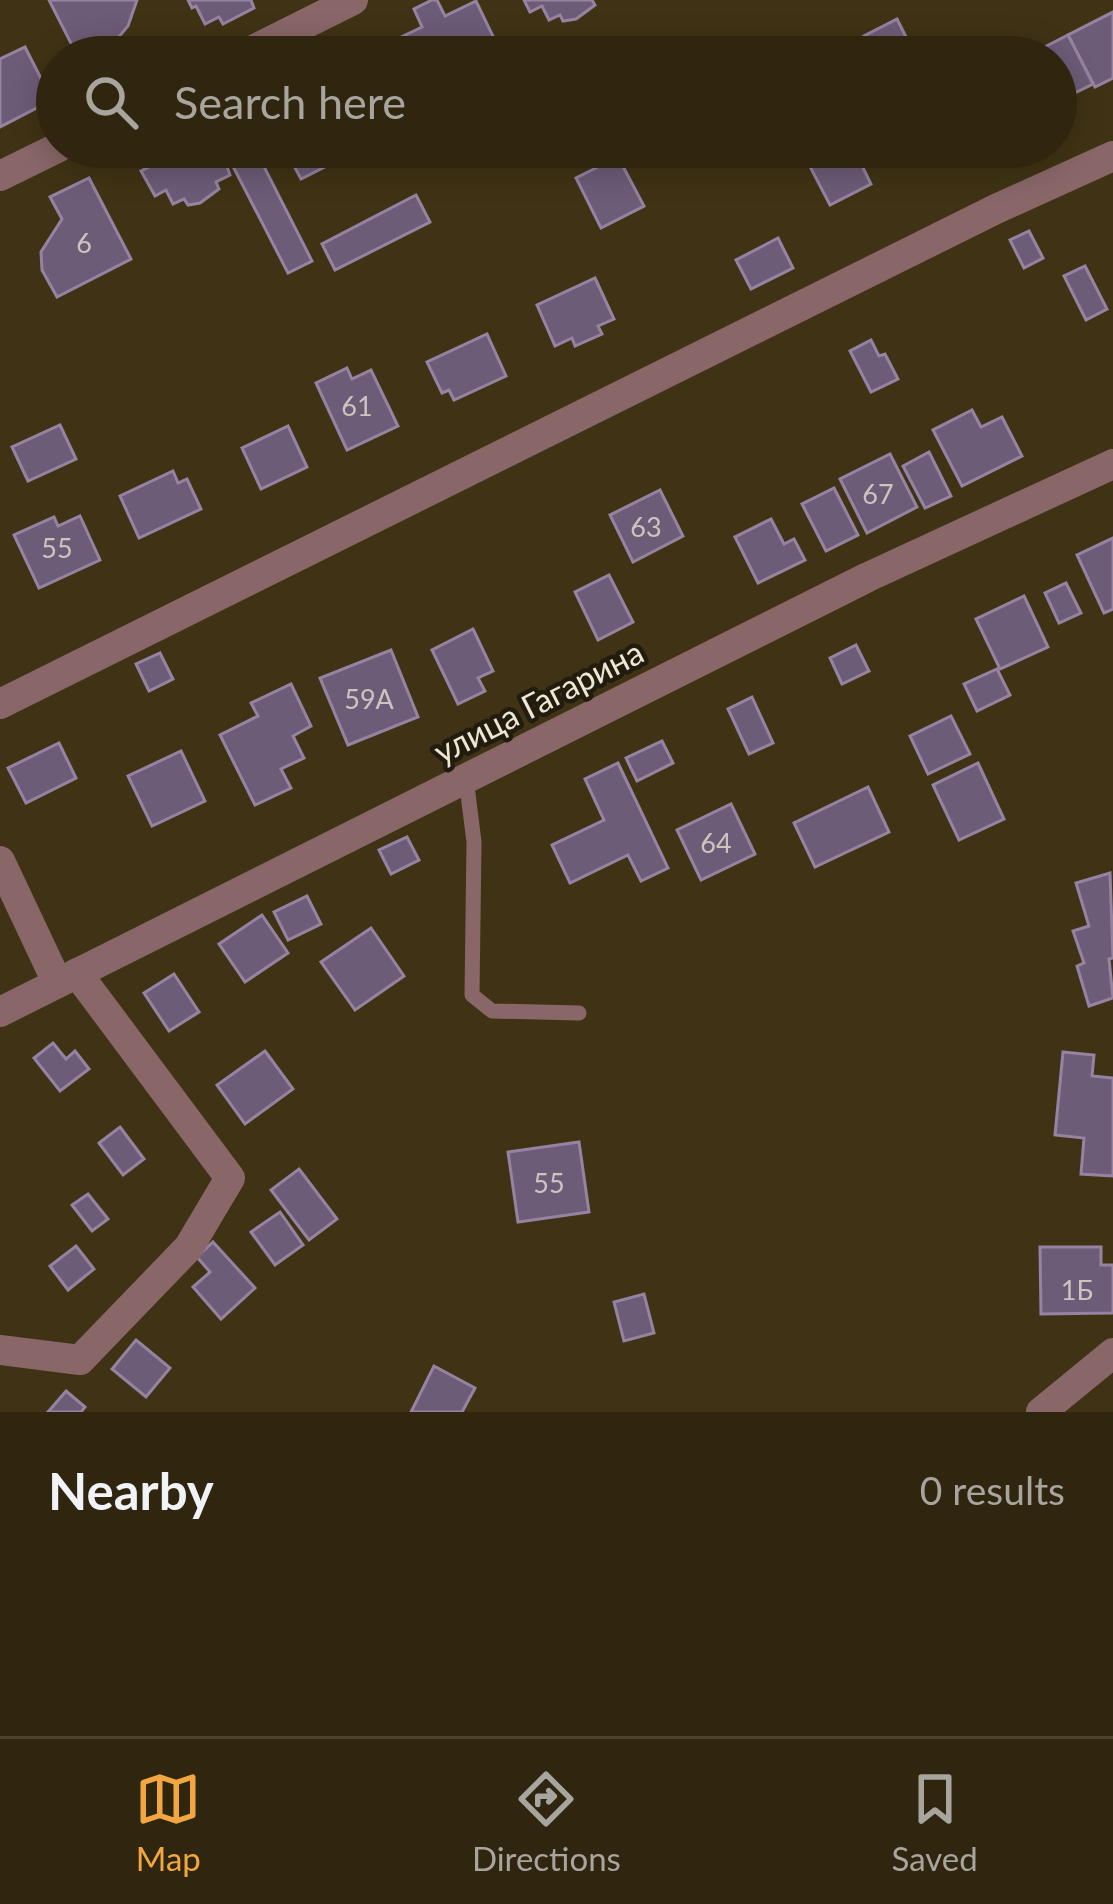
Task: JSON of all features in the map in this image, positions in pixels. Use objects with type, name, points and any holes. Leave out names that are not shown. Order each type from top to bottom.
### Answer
[{"type":"street","points":[[280,36],[352,0]]},
{"type":"street","points":[[0,704],[1113,155]]},
{"type":"street","points":[[0,176],[36,158]]},
{"type":"street","name":"улица Гагарина","points":[[0,1012],[868,577],[1113,464]]},
{"type":"street","points":[[0,861],[67,977],[230,1178],[189,1247],[80,1360],[0,1350]]},
{"type":"street","points":[[1041,1412],[1113,1353]]},
{"type":"lane","points":[[466,778],[474,842],[472,994],[492,1010],[579,1012]]},
{"type":"building","points":[[49,0],[137,0],[120,36],[67,36]]},
{"type":"building","points":[[188,0],[251,0],[254,8],[223,24],[219,17],[205,24]]},
{"type":"building","points":[[437,0],[445,16],[476,1],[493,36],[403,36],[422,27],[414,9]]},
{"type":"building","points":[[524,0],[592,0],[595,5],[576,19],[563,21],[560,15],[549,20],[542,6],[530,12]]},
{"type":"building","points":[[1113,12],[1113,78],[1095,87],[1077,52],[1077,36],[1068,35]]},
{"type":"building","points":[[897,19],[906,36],[864,36]]},
{"type":"building","points":[[25,47],[36,69],[36,108],[0,127],[0,59]]},
{"type":"building","points":[[1077,53],[1093,84],[1077,92]]},
{"type":"building","points":[[228,168],[230,175],[216,182],[219,189],[200,203],[188,205],[184,199],[173,204],[166,190],[155,196],[141,171]]},
{"type":"building","points":[[234,168],[265,168],[312,261],[288,273]]},
{"type":"building","points":[[295,168],[323,168],[301,179]]},
{"type":"building","points":[[596,168],[624,168],[644,206],[601,228],[576,178]]},
{"type":"building","points":[[811,168],[863,168],[871,184],[830,205]]},
{"type":"building","points":[[89,178],[131,259],[57,297],[42,270],[41,252],[62,219],[50,197]]},
{"type":"building","points":[[416,195],[430,222],[335,270],[322,244]]},
{"type":"building","points":[[1029,231],[1043,258],[1024,268],[1010,240]]},
{"type":"building","points":[[778,238],[793,268],[751,289],[736,260]]},
{"type":"building","points":[[1085,266],[1107,309],[1086,320],[1064,276]]},
{"type":"building","points":[[595,278],[614,319],[598,326],[602,334],[575,346],[572,338],[555,346],[537,305]]},
{"type":"building","points":[[487,334],[506,376],[454,400],[449,390],[442,393],[427,362]]},
{"type":"building","points":[[871,340],[898,379],[871,392],[850,351]]},
{"type":"building","points":[[347,368],[352,379],[371,370],[398,426],[347,450],[316,383]]},
{"type":"building","points":[[972,410],[981,427],[1002,417],[1022,456],[962,486],[933,430]]},
{"type":"building","points":[[60,425],[76,459],[28,481],[12,447]]},
{"type":"building","points":[[288,426],[307,467],[261,489],[242,448]]},
{"type":"building","points":[[929,452],[951,496],[925,508],[903,466]]},
{"type":"building","points":[[890,454],[917,507],[867,533],[840,479]]},
{"type":"building","points":[[173,471],[178,483],[187,479],[201,509],[139,538],[120,496]]},
{"type":"building","points":[[834,488],[858,535],[826,551],[802,504]]},
{"type":"building","points":[[660,490],[683,536],[633,562],[610,515]]},
{"type":"building","points":[[80,516],[100,560],[39,588],[14,535],[54,517],[58,526]]},
{"type":"building","points":[[771,519],[784,544],[794,539],[805,560],[758,583],[735,537]]},
{"type":"building","points":[[1113,538],[1113,609],[1104,613],[1077,555]]},
{"type":"building","points":[[609,575],[633,622],[598,640],[575,592]]},
{"type":"building","points":[[1066,583],[1081,613],[1059,623],[1045,593]]},
{"type":"building","points":[[1024,596],[1048,647],[1000,669],[976,619]]},
{"type":"building","points":[[473,629],[493,671],[478,678],[485,691],[458,704],[432,650]]},
{"type":"building","points":[[856,645],[869,671],[842,684],[830,658]]},
{"type":"building","points":[[391,650],[418,717],[348,745],[320,678]]},
{"type":"building","points":[[160,653],[173,679],[149,691],[136,664]]},
{"type":"building","points":[[997,669],[1010,695],[977,711],[964,684]]},
{"type":"building","points":[[291,684],[311,726],[293,736],[304,758],[281,769],[291,788],[255,805],[220,735],[258,716],[251,703]]},
{"type":"building","points":[[752,697],[773,743],[749,754],[728,709]]},
{"type":"building","points":[[951,716],[970,754],[928,774],[910,736]]},
{"type":"building","points":[[662,741],[673,763],[637,781],[626,758]]},
{"type":"building","points":[[59,743],[76,778],[26,803],[8,768]]},
{"type":"building","points":[[181,751],[205,801],[152,826],[128,776]]},
{"type":"building","points":[[618,763],[668,868],[641,881],[628,855],[570,883],[552,845],[604,820],[585,779]]},
{"type":"building","points":[[978,763],[1004,819],[959,840],[933,785]]},
{"type":"building","points":[[868,787],[889,832],[815,867],[794,823]]},
{"type":"building","points":[[731,804],[755,854],[701,880],[677,830]]},
{"type":"building","points":[[407,837],[419,860],[391,874],[379,850]]},
{"type":"building","points":[[1110,873],[1113,998],[1089,1006],[1077,966],[1084,963],[1073,931],[1089,926],[1076,883]]},
{"type":"building","points":[[307,896],[321,924],[288,940],[274,912]]},
{"type":"building","points":[[262,915],[288,953],[245,982],[219,944]]},
{"type":"building","points":[[371,928],[404,976],[355,1010],[321,962]]},
{"type":"building","points":[[174,974],[199,1012],[169,1031],[144,993]]},
{"type":"building","points":[[53,1043],[66,1059],[75,1051],[89,1069],[60,1091],[34,1058]]},
{"type":"building","points":[[265,1051],[293,1089],[245,1124],[217,1085]]},
{"type":"building","points":[[1063,1052],[1094,1055],[1092,1076],[1113,1078],[1113,1176],[1081,1174],[1084,1138],[1055,1135]]},
{"type":"building","points":[[120,1127],[144,1159],[123,1175],[99,1143]]},
{"type":"building","points":[[579,1142],[589,1212],[518,1222],[508,1152]]},
{"type":"building","points":[[299,1169],[337,1219],[309,1240],[271,1190]]},
{"type":"building","points":[[88,1194],[108,1219],[92,1231],[72,1205]]},
{"type":"building","points":[[280,1212],[303,1245],[275,1265],[251,1232]]},
{"type":"building","points":[[213,1242],[255,1288],[221,1319],[193,1287],[210,1272],[197,1257]]},
{"type":"building","points":[[76,1246],[94,1269],[68,1290],[50,1266]]},
{"type":"building","points":[[1040,1247],[1101,1247],[1101,1265],[1113,1265],[1113,1313],[1041,1314]]},
{"type":"building","points":[[644,1294],[654,1333],[624,1341],[614,1302]]},
{"type":"building","points":[[136,1340],[170,1368],[146,1397],[112,1369]]},
{"type":"building","points":[[434,1366],[475,1388],[462,1412],[411,1412]]},
{"type":"building","points":[[66,1391],[85,1407],[81,1412],[48,1412]]}]
